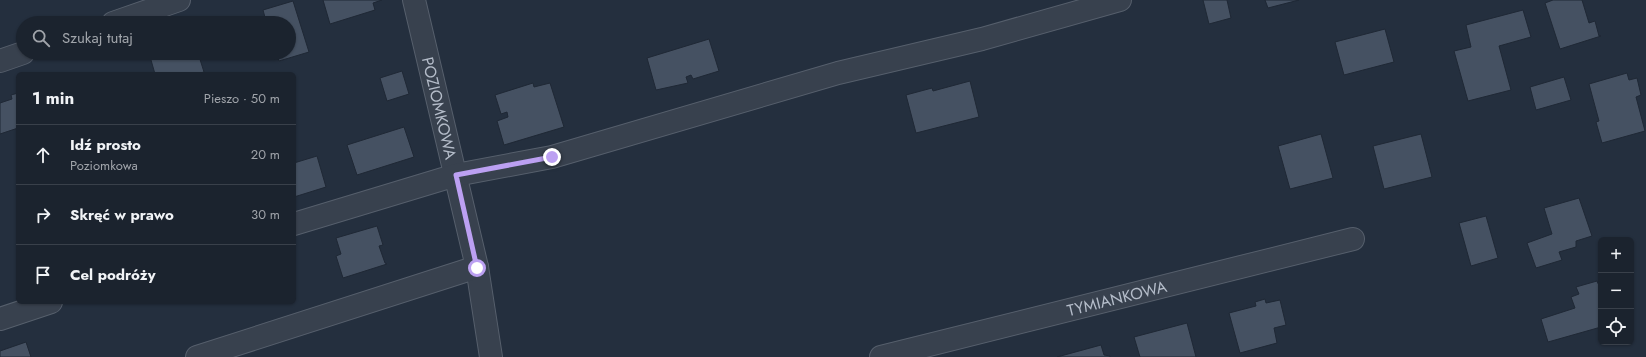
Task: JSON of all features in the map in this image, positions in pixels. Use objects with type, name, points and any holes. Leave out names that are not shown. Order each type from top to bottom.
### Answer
[{"type":"street","points":[[133,16],[179,0]]},
{"type":"street","name":"POZIOMKOWA","points":[[414,0],[477,268],[491,357]]},
{"type":"street","points":[[296,223],[456,175],[552,157],[838,73],[982,39],[1120,0]]},
{"type":"street","points":[[0,61],[16,56]]},
{"type":"street","name":"TYMIANKOWA","points":[[881,357],[1353,239]]},
{"type":"street","points":[[198,357],[477,268]]},
{"type":"street","points":[[0,319],[44,304]]},
{"type":"building","points":[[323,0],[382,0],[373,3],[375,10],[330,24]]},
{"type":"building","points":[[1203,0],[1227,0],[1231,18],[1209,24]]},
{"type":"building","points":[[1265,0],[1299,0],[1268,8]]},
{"type":"building","points":[[1553,0],[1582,0],[1589,23],[1595,21],[1599,36],[1601,36],[1560,49],[1545,3]]},
{"type":"building","points":[[293,1],[309,52],[296,56],[296,16],[265,16],[263,10]]},
{"type":"building","points":[[1523,10],[1531,37],[1499,46],[1511,90],[1468,101],[1454,51],[1471,47],[1466,25]]},
{"type":"building","points":[[1385,29],[1394,62],[1344,75],[1335,42]]},
{"type":"building","points":[[709,39],[719,71],[693,79],[691,75],[686,77],[688,83],[656,90],[647,58]]},
{"type":"building","points":[[151,60],[200,60],[204,72],[154,72]]},
{"type":"building","points":[[402,71],[409,94],[387,101],[380,78]]},
{"type":"building","points":[[1627,73],[1629,80],[1637,78],[1641,95],[1636,97],[1645,131],[1602,143],[1596,122],[1599,121],[1589,84]]},
{"type":"building","points":[[1564,77],[1571,100],[1536,110],[1530,87]]},
{"type":"building","points":[[970,81],[979,117],[916,133],[906,95],[932,88],[933,91]]},
{"type":"building","points":[[533,83],[534,87],[550,83],[564,127],[504,145],[497,121],[508,117],[507,112],[501,114],[495,95]]},
{"type":"building","points":[[16,94],[16,129],[0,134],[0,103],[12,99],[11,95]]},
{"type":"building","points":[[404,127],[414,157],[357,175],[347,145]]},
{"type":"building","points":[[1321,134],[1333,178],[1290,189],[1278,146]]},
{"type":"building","points":[[1421,134],[1432,177],[1384,189],[1373,146]]},
{"type":"building","points":[[317,156],[326,187],[296,196],[296,162]]},
{"type":"building","points":[[1579,198],[1592,236],[1576,241],[1576,247],[1559,252],[1562,260],[1536,268],[1527,243],[1552,234],[1544,208]]},
{"type":"building","points":[[1486,216],[1498,258],[1471,266],[1459,223]]},
{"type":"building","points":[[377,226],[383,245],[379,246],[385,263],[387,264],[343,278],[336,256],[341,254],[336,238]]},
{"type":"building","points":[[1597,281],[1598,328],[1548,342],[1541,319],[1575,308],[1571,297],[1579,294],[1576,287]]},
{"type":"building","points":[[1265,299],[1266,303],[1280,300],[1286,325],[1274,328],[1277,343],[1240,353],[1229,313],[1256,306],[1255,302]]},
{"type":"building","points":[[1187,323],[1196,357],[1140,357],[1134,337]]},
{"type":"building","points":[[26,342],[31,357],[0,357],[0,351]]},
{"type":"building","points":[[1101,345],[1104,355],[1110,357],[1057,357]]},
{"type":"route","points":[[477,268],[456,175],[552,157]]}]
